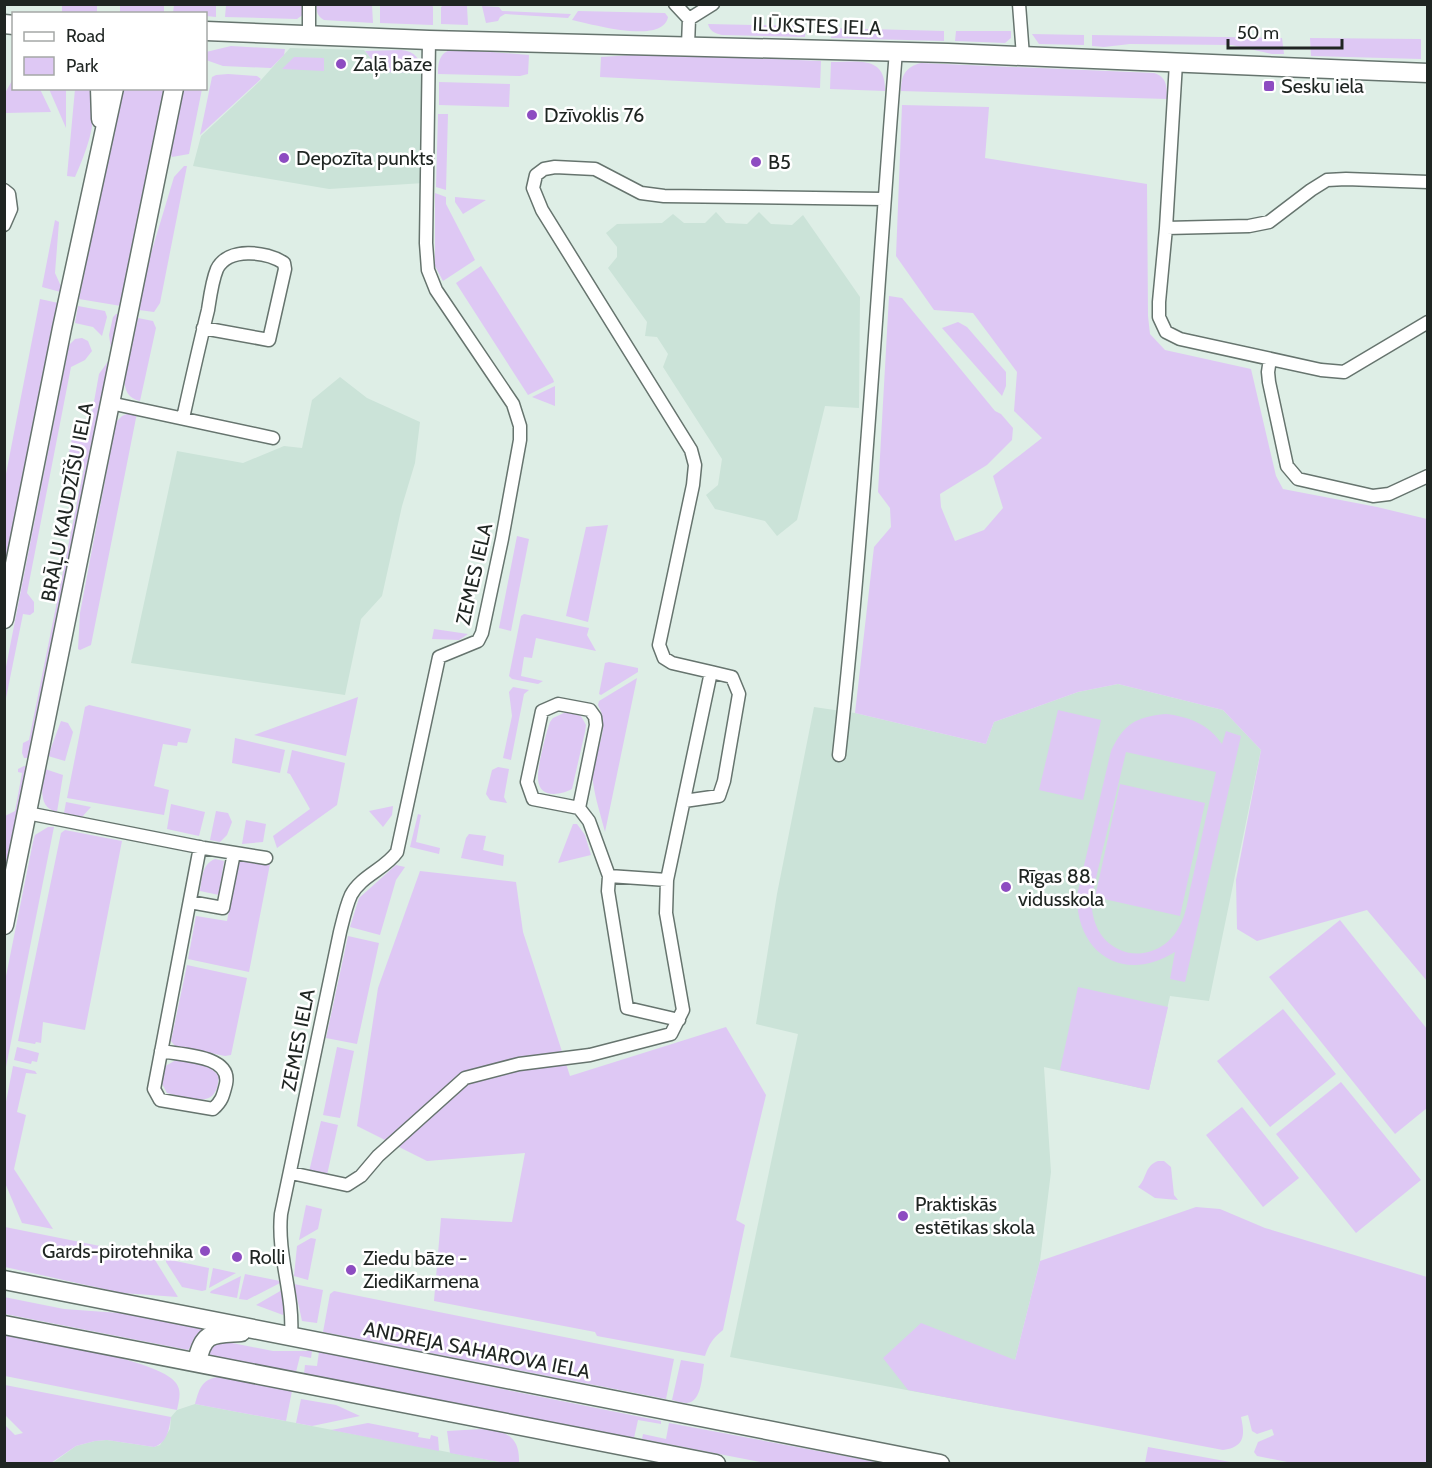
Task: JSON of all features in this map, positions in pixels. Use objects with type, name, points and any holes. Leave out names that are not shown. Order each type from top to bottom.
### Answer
[{"type":"street","points":[[309,4],[309,34]]},
{"type":"street","points":[[675,4],[689,19],[688,45]]},
{"type":"street","points":[[689,19],[712,4]]},
{"type":"street","points":[[1019,4],[1023,56]]},
{"type":"street","name":"ILŪKSTES IELA","points":[[207,31],[429,40],[896,51],[1428,73]]},
{"type":"street","name":"ZEMES IELA","points":[[291,1335],[291,1305],[280,1251],[280,1229],[340,932],[351,895],[362,882],[392,859],[397,852],[439,657],[478,640],[482,633],[520,440],[520,426],[513,404],[436,290],[428,270],[426,178],[429,40]]},
{"type":"street","points":[[839,755],[862,528],[896,51]]},
{"type":"street","points":[[1176,63],[1159,302],[1160,317],[1166,332],[1180,339],[1321,370],[1344,372],[1428,322]]},
{"type":"street","points":[[100,90],[102,139]]},
{"type":"street","name":"BRĀĻU KAUDZĪŠU IELA","points":[[4,619],[114,90]]},
{"type":"street","name":"BRĀĻU KAUDZĪŠU IELA","points":[[4,925],[174,90]]},
{"type":"street","points":[[684,801],[719,796],[724,781],[739,694],[732,678],[672,663],[664,657],[659,645],[693,484],[694,465],[691,450],[542,210],[533,188],[536,175],[544,169],[555,167],[595,169],[641,193],[664,196],[884,200]]},
{"type":"street","points":[[1166,228],[1249,226],[1269,222],[1327,180],[1428,182]]},
{"type":"street","points":[[4,190],[9,194],[11,209],[4,225]]},
{"type":"street","points":[[183,418],[203,328],[217,269],[233,256],[247,253],[278,259],[284,263],[285,269],[269,340],[203,328]]},
{"type":"street","points":[[1270,359],[1269,382],[1287,466],[1298,479],[1373,496],[1389,494],[1406,488],[1428,476]]},
{"type":"street","points":[[110,403],[273,438]]},
{"type":"street","points":[[291,1173],[347,1185],[354,1183],[378,1156],[465,1078],[519,1064],[590,1055],[671,1034],[683,1010],[666,913],[667,880],[711,672]]},
{"type":"street","points":[[579,808],[596,725],[595,717],[590,710],[558,704],[542,711],[527,782],[533,799],[579,808],[588,821],[609,876],[608,891],[627,1008],[680,1020]]},
{"type":"street","points":[[27,813],[266,858]]},
{"type":"street","points":[[161,1052],[216,1061],[223,1068],[226,1080],[222,1101],[213,1109],[160,1100],[154,1089],[161,1052],[190,902],[200,847]]},
{"type":"street","points":[[190,902],[223,908],[234,853]]},
{"type":"street","points":[[609,876],[667,880]]},
{"type":"street","name":"ANDREJA SAHAROVA IELA","points":[[4,1280],[940,1464]]},
{"type":"street","points":[[4,1325],[681,1460],[716,1464]]},
{"type":"street","points":[[197,1362],[204,1339],[212,1334],[264,1330]]},
{"type":"street","points":[[871,1450],[905,1464]]},
{"type":"shaded area","points":[[290,48],[364,50],[382,72],[425,73],[420,159],[424,183],[329,189],[193,166],[201,136],[261,80]]},
{"type":"shaded area","points":[[716,212],[726,223],[747,224],[759,212],[771,224],[792,225],[803,215],[860,297],[859,408],[825,406],[797,520],[777,536],[765,521],[715,509],[706,495],[718,485],[722,459],[663,367],[668,354],[657,337],[645,336],[647,322],[608,268],[617,257],[617,247],[606,233],[617,224],[662,223],[673,214],[684,223],[705,223]]},
{"type":"shaded area","points":[[340,377],[367,398],[420,422],[415,463],[402,506],[382,596],[361,619],[345,695],[131,663],[177,451],[243,463],[284,446],[302,448],[312,400]]},
{"type":"shaded area","name":"Rīgas 88. vidusskola","points":[[1118,684],[1223,710],[1261,750],[1209,1001],[1170,996],[1149,1090],[1044,1067],[1051,1172],[1040,1261],[1003,1408],[730,1357],[798,1034],[756,1024],[777,894],[814,707],[855,713],[986,744],[994,722],[1078,692]]},
{"type":"shaded area","points":[[195,1404],[505,1463],[51,1464],[76,1446],[95,1441],[107,1440],[154,1447],[160,1445],[170,1429],[171,1417],[177,1410]]},
{"type":"green space","points":[[62,5],[97,5],[97,12],[62,12]]},
{"type":"green space","points":[[120,5],[164,5],[164,12],[120,12]]},
{"type":"green space","points":[[174,5],[216,5],[216,17],[207,16],[207,12],[173,12]]},
{"type":"green space","points":[[226,5],[304,5],[304,14],[297,19],[225,17]]},
{"type":"green space","points":[[316,5],[372,5],[373,23],[324,20],[317,12]]},
{"type":"green space","points":[[380,5],[432,5],[433,25],[380,23]]},
{"type":"green space","points":[[444,5],[467,6],[468,25],[441,24],[441,7]]},
{"type":"green space","points":[[482,6],[499,7],[502,11],[571,14],[568,18],[505,14],[498,21],[486,23]]},
{"type":"green space","points":[[578,11],[665,13],[668,17],[663,25],[654,30],[625,30],[572,20]]},
{"type":"green space","points":[[708,24],[806,26],[805,37],[722,35],[713,31]]},
{"type":"green space","points":[[831,28],[944,31],[944,41],[831,38]]},
{"type":"green space","points":[[956,31],[1011,31],[1011,38],[1005,43],[955,41]]},
{"type":"green space","points":[[1032,34],[1084,35],[1084,45],[1039,44]]},
{"type":"green space","points":[[1092,35],[1282,38],[1284,54],[1272,54],[1232,45],[1092,46]]},
{"type":"green space","points":[[1310,38],[1421,39],[1421,59],[1311,56]]},
{"type":"green space","points":[[231,46],[285,49],[284,55],[271,68],[223,66],[207,60],[207,52]]},
{"type":"green space","points":[[455,49],[529,55],[528,74],[520,76],[438,74],[443,54]]},
{"type":"green space","points":[[365,51],[410,52],[416,57],[422,73],[382,72]]},
{"type":"green space","points":[[648,54],[821,61],[820,88],[600,77],[601,57]]},
{"type":"green space","points":[[294,57],[324,58],[324,71],[282,69]]},
{"type":"green space","points":[[831,62],[860,62],[875,66],[881,71],[885,91],[830,89]]},
{"type":"green space","points":[[921,63],[1154,73],[1164,80],[1167,99],[901,91],[905,73],[911,67]]},
{"type":"green space","points":[[228,74],[257,76],[261,79],[200,135],[212,77]]},
{"type":"green space","points":[[12,81],[12,90],[40,90],[51,112],[5,113],[5,93]]},
{"type":"green space","points":[[439,82],[510,84],[509,107],[439,105]]},
{"type":"green space","points":[[49,90],[66,90],[66,128]]},
{"type":"green space","points":[[75,90],[94,90],[94,113],[84,155],[75,177],[67,176]]},
{"type":"green space","points":[[121,90],[164,90],[121,306],[79,299]]},
{"type":"green space","points":[[183,90],[202,90],[189,154],[172,157],[170,153]]},
{"type":"green space","points":[[902,105],[989,107],[985,158],[1147,184],[1150,334],[1165,350],[1251,369],[1276,476],[1283,489],[1427,519],[1427,981],[1367,910],[1257,941],[1237,929],[1236,880],[1261,750],[1223,710],[1118,684],[1078,692],[994,722],[986,744],[855,713],[874,547],[891,527],[890,508],[878,492],[889,296],[902,298],[995,411],[1001,414],[1013,428],[1012,440],[987,465],[940,494],[941,507],[955,541],[984,530],[1003,508],[993,476],[1042,438],[1014,411],[1017,372],[973,313],[934,310],[896,256]]},
{"type":"green space","points":[[438,114],[448,114],[446,190],[436,187]]},
{"type":"green space","points":[[184,166],[187,166],[160,303],[154,312],[139,310],[146,270],[174,177]]},
{"type":"green space","points":[[435,193],[446,197],[446,204],[475,260],[443,281],[435,266]]},
{"type":"green space","points":[[455,197],[486,200],[463,214],[455,202]]},
{"type":"green space","points":[[55,220],[59,222],[55,273],[64,293],[42,287]]},
{"type":"green space","points":[[481,266],[553,379],[554,382],[528,395],[456,283]]},
{"type":"green space","points":[[40,299],[63,304],[5,595],[5,479]]},
{"type":"green space","points":[[78,306],[105,311],[107,317],[102,336],[93,327],[75,323]]},
{"type":"green space","points":[[120,314],[31,758],[24,758],[23,743],[29,740],[84,468],[71,463],[69,453],[75,424],[79,422],[90,424],[99,374],[109,360],[111,349],[109,335],[113,317]]},
{"type":"green space","points":[[138,318],[153,321],[156,328],[140,401],[128,393],[124,379]]},
{"type":"green space","points":[[958,322],[967,327],[1006,372],[1006,386],[1002,396],[942,328]]},
{"type":"green space","points":[[82,338],[88,341],[92,351],[85,360],[71,367],[27,593],[34,602],[34,612],[30,615],[23,614],[5,703],[5,672],[69,345],[75,339]]},
{"type":"green space","points":[[555,386],[555,406],[532,397]]},
{"type":"green space","points":[[129,413],[137,413],[91,645],[80,650],[78,649],[80,613],[116,422]]},
{"type":"green space","points":[[608,525],[588,622],[566,616],[586,527]]},
{"type":"green space","points":[[517,536],[529,539],[511,631],[499,628]]},
{"type":"green space","points":[[524,614],[589,628],[587,635],[596,651],[536,638],[532,658],[524,657],[521,676],[543,681],[538,684],[512,679],[509,676],[521,616]]},
{"type":"green space","points":[[434,629],[468,634],[459,640],[432,639]]},
{"type":"green space","points":[[605,663],[638,668],[638,672],[601,695],[599,694]]},
{"type":"green space","points":[[637,678],[605,832],[593,782],[603,724],[598,705],[599,701]]},
{"type":"green space","points":[[513,687],[529,690],[524,694],[511,760],[503,758],[512,716],[509,692]]},
{"type":"green space","points":[[358,697],[346,756],[254,735]]},
{"type":"green space","points":[[89,705],[191,729],[187,743],[178,742],[177,746],[163,744],[154,786],[169,790],[164,815],[67,798],[85,707]]},
{"type":"green space","points":[[1058,710],[1101,720],[1083,800],[1039,790]]},
{"type":"green space","points":[[566,712],[581,716],[586,725],[572,789],[557,794],[546,793],[539,785],[538,779],[544,742],[550,722],[553,718]]},
{"type":"green space","points":[[1166,714],[1198,723],[1211,731],[1222,744],[1226,731],[1241,736],[1185,982],[1170,979],[1175,952],[1156,961],[1138,965],[1121,964],[1106,958],[1094,947],[1085,933],[1079,916],[1077,895],[1111,751],[1126,728],[1146,717]],"holes":[[[1126,752],[1216,772],[1187,905],[1178,929],[1167,943],[1152,951],[1126,952],[1111,945],[1097,928],[1091,899]]]},
{"type":"green space","points":[[61,721],[68,723],[73,732],[65,761],[48,756]]},
{"type":"green space","points":[[235,738],[285,750],[280,773],[232,763]]},
{"type":"green space","points":[[292,750],[345,763],[337,805],[277,848],[273,836],[310,809],[290,774],[287,773]]},
{"type":"green space","points":[[24,766],[29,767],[6,872],[5,816],[15,811],[22,773],[18,772],[18,769]]},
{"type":"green space","points":[[498,767],[509,769],[504,797],[507,803],[490,800],[486,794],[492,770]]},
{"type":"green space","points":[[45,769],[63,775],[57,812],[50,809],[43,800]]},
{"type":"green space","points":[[1120,784],[1205,803],[1180,916],[1095,897]]},
{"type":"green space","points":[[66,802],[91,807],[82,817],[64,813]]},
{"type":"green space","points":[[171,804],[205,812],[199,836],[167,829]]},
{"type":"green space","points":[[393,806],[392,815],[383,827],[369,811]]},
{"type":"green space","points":[[216,811],[228,813],[232,822],[227,835],[220,842],[210,840]]},
{"type":"green space","points":[[418,814],[421,815],[416,842],[440,848],[439,854],[410,847]]},
{"type":"green space","points":[[246,820],[266,824],[263,842],[242,844]]},
{"type":"green space","points":[[573,824],[577,824],[585,835],[591,855],[558,863]]},
{"type":"green space","points":[[48,827],[54,827],[5,1072],[5,981],[33,842],[35,835]]},
{"type":"green space","points":[[65,830],[122,841],[85,1030],[43,1022],[41,1043],[18,1041],[61,833]]},
{"type":"green space","points":[[469,834],[486,836],[483,850],[504,855],[503,866],[461,858]]},
{"type":"green space","points":[[215,859],[224,861],[219,895],[200,891],[205,868]]},
{"type":"green space","points":[[239,860],[270,864],[249,972],[188,959],[196,916],[227,921]]},
{"type":"green space","points":[[396,865],[405,867],[396,880],[380,935],[350,927],[359,898]]},
{"type":"green space","points":[[420,871],[516,882],[523,932],[570,1076],[726,1027],[766,1095],[736,1220],[745,1225],[723,1330],[712,1342],[705,1356],[597,1336],[595,1332],[434,1301],[441,1218],[512,1222],[525,1153],[427,1161],[357,1126],[378,988]]},
{"type":"green space","points":[[1340,920],[1427,1029],[1427,1108],[1395,1134],[1269,977]]},
{"type":"green space","points":[[348,936],[379,943],[357,1044],[326,1038]]},
{"type":"green space","points":[[187,965],[247,978],[231,1055],[225,1056],[175,1046],[171,1041]]},
{"type":"green space","points":[[1078,987],[1168,1007],[1149,1090],[1060,1070]]},
{"type":"green space","points":[[1283,1009],[1336,1074],[1270,1127],[1217,1061]]},
{"type":"green space","points":[[17,1047],[39,1053],[37,1062],[32,1061],[31,1064],[14,1060]]},
{"type":"green space","points":[[337,1047],[354,1051],[340,1118],[323,1115]]},
{"type":"green space","points":[[176,1060],[211,1068],[219,1077],[215,1092],[206,1099],[200,1100],[167,1093],[160,1080],[162,1068]]},
{"type":"green space","points":[[13,1066],[35,1071],[37,1074],[26,1073],[17,1112],[26,1115],[14,1169],[53,1229],[22,1223],[5,1183],[5,1107]]},
{"type":"green space","points":[[1341,1082],[1421,1180],[1356,1233],[1276,1134]]},
{"type":"green space","points":[[1242,1107],[1299,1178],[1263,1207],[1206,1135]]},
{"type":"green space","points":[[321,1121],[338,1125],[327,1175],[309,1172]]},
{"type":"green space","points":[[1158,1161],[1164,1161],[1171,1167],[1174,1195],[1178,1200],[1155,1198],[1138,1187],[1150,1166]]},
{"type":"green space","points":[[306,1205],[322,1209],[318,1229],[299,1240]]},
{"type":"green space","points":[[1196,1207],[1220,1209],[1265,1228],[1427,1277],[1427,1463],[1297,1464],[1257,1456],[1254,1452],[1258,1442],[1274,1435],[1272,1429],[1257,1434],[1252,1431],[1248,1415],[1241,1417],[1242,1439],[1236,1446],[1223,1450],[908,1390],[883,1358],[921,1323],[1015,1360],[1040,1261]]},
{"type":"green space","points":[[5,1227],[150,1256],[155,1260],[178,1297],[122,1293],[5,1267]]},
{"type":"green space","points":[[311,1238],[316,1239],[308,1280],[294,1276],[297,1246]]},
{"type":"green space","points":[[166,1259],[209,1268],[206,1290],[182,1287]]},
{"type":"green space","points":[[213,1268],[236,1273],[209,1288]]},
{"type":"green space","points":[[245,1274],[280,1281],[280,1283],[247,1300],[239,1299]]},
{"type":"green space","points":[[241,1276],[237,1298],[210,1293],[211,1291]]},
{"type":"green space","points":[[294,1284],[323,1290],[317,1323],[302,1321]]},
{"type":"green space","points":[[282,1290],[285,1308],[283,1315],[256,1305]]},
{"type":"green space","points":[[334,1291],[674,1359],[666,1399],[323,1332],[330,1294]]},
{"type":"green space","points":[[4,1297],[64,1309],[133,1314],[204,1329],[188,1350],[5,1314]]},
{"type":"green space","points":[[4,1335],[96,1352],[147,1366],[165,1374],[176,1383],[179,1392],[177,1410],[5,1376]]},
{"type":"green space","points":[[217,1340],[273,1351],[312,1351],[311,1358],[300,1356],[296,1372],[212,1356],[208,1347]]},
{"type":"green space","points":[[319,1352],[661,1421],[661,1424],[638,1420],[634,1438],[304,1374],[305,1365],[317,1366]]},
{"type":"green space","points":[[681,1360],[704,1364],[702,1381],[696,1398],[687,1403],[672,1400]]},
{"type":"green space","points":[[217,1377],[292,1391],[286,1421],[195,1404],[204,1383]]},
{"type":"green space","points":[[5,1385],[171,1417],[168,1431],[165,1439],[154,1447],[107,1440],[95,1441],[76,1446],[51,1463],[5,1463],[5,1425],[15,1435],[23,1433],[5,1415]]},
{"type":"green space","points":[[301,1399],[336,1405],[360,1416],[312,1426],[296,1423]]},
{"type":"green space","points":[[368,1423],[419,1433],[418,1437],[430,1439],[431,1435],[438,1437],[439,1451],[331,1430]]},
{"type":"green space","points":[[669,1423],[882,1463],[765,1463],[642,1439],[643,1434],[666,1439]]},
{"type":"green space","points":[[482,1429],[498,1431],[510,1437],[517,1447],[519,1463],[505,1463],[450,1453],[447,1431]]},
{"type":"green space","points":[[1148,1447],[1236,1463],[1145,1463]]},
{"type":"place","name":"Zaļā bāze","points":[[341,64]]},
{"type":"place","name":"Sesku iela","points":[[1269,86]]},
{"type":"place","name":"Dzīvoklis 76","points":[[532,115]]},
{"type":"place","name":"Depozīta punkts","points":[[284,158]]},
{"type":"place","name":"B5","points":[[756,162]]},
{"type":"place","name":"Rīgas 88. vidusskola","points":[[1006,887]]},
{"type":"place","name":"Praktiskās estētikas skola","points":[[903,1216]]},
{"type":"place","name":"Gards-pirotehnika","points":[[205,1251]]},
{"type":"place","name":"Rolli","points":[[237,1257]]},
{"type":"place","name":"Ziedu bāze - ZiediKarmena","points":[[351,1270]]}]
